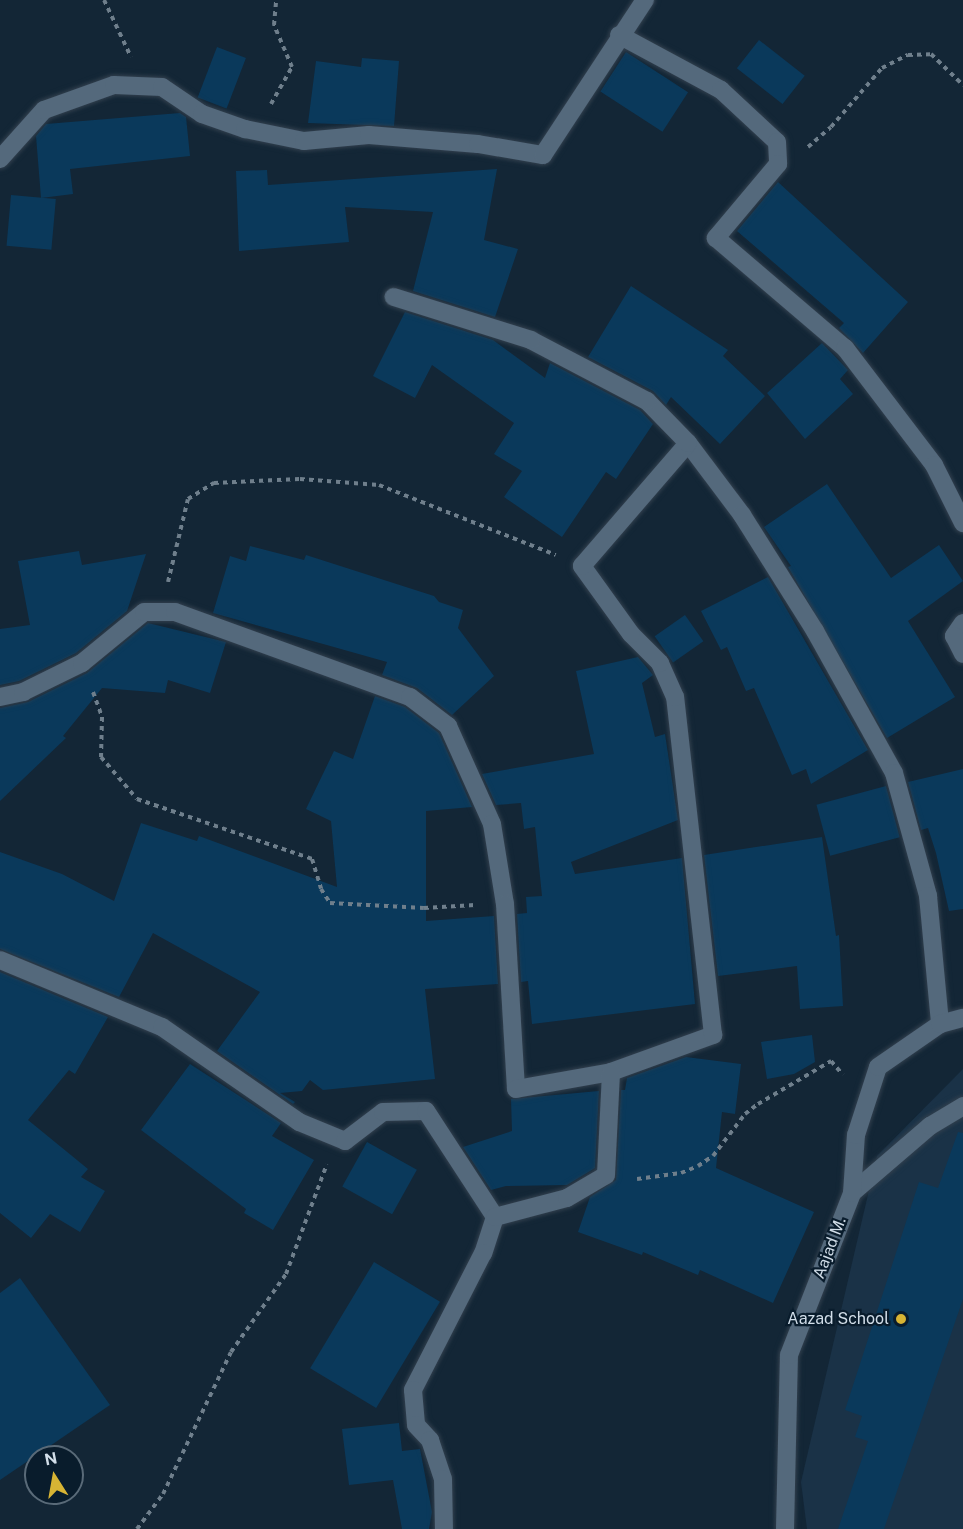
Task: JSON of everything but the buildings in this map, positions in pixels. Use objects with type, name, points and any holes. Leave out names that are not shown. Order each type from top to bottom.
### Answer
[{"type":"street","points":[[0,159],[44,110],[114,85],[162,87],[202,114],[245,129],[304,141],[369,135],[478,144],[543,155],[620,34],[645,0]]},
{"type":"street","points":[[620,34],[721,90],[777,142],[778,164],[716,238],[845,348],[934,465],[963,523]]},
{"type":"street","points":[[394,297],[531,339],[647,401],[688,443],[754,534],[815,631],[894,773],[928,896],[940,1024]]},
{"type":"street","points":[[0,697],[22,692],[82,663],[144,612],[175,612],[410,697],[448,726],[492,824],[505,904],[516,1089],[611,1072],[713,1035],[675,697],[660,663],[632,634],[582,566],[605,543],[688,443]]},
{"type":"street","points":[[963,623],[954,636],[963,654]]},
{"type":"street","points":[[0,960],[162,1027],[299,1122],[345,1141],[383,1112],[426,1111],[495,1217]]},
{"type":"street","name":"Aajad M.","points":[[785,1529],[789,1355],[852,1192],[856,1135],[878,1067],[940,1024],[963,1018]]},
{"type":"street","points":[[495,1217],[567,1198],[606,1175],[611,1072]]},
{"type":"street","points":[[852,1192],[930,1126],[963,1106]]},
{"type":"street","points":[[444,1529],[443,1479],[430,1440],[416,1425],[413,1390],[483,1253],[495,1217]]},
{"type":"path","points":[[104,0],[132,58],[114,85]]},
{"type":"path","points":[[245,129],[258,131],[292,67],[274,25],[276,0]]},
{"type":"path","points":[[778,164],[799,155],[831,127],[882,68],[908,55],[931,54],[963,85]]},
{"type":"path","points":[[175,612],[167,586],[188,499],[214,483],[300,478],[379,485],[582,566]]},
{"type":"path","points":[[82,663],[102,717],[101,757],[137,798],[312,859],[321,889],[330,903],[424,908],[505,904]]},
{"type":"path","points":[[606,1175],[635,1179],[681,1173],[698,1166],[713,1156],[745,1114],[831,1061],[851,1082],[870,1091]]},
{"type":"path","points":[[137,1529],[162,1494],[231,1352],[286,1274],[333,1149],[345,1141]]},
{"type":"shaded area","name":"Aazad School","points":[[963,1069],[963,1529],[807,1529],[801,1482],[877,1156]]},
{"type":"place","name":"Aazad School","points":[[901,1319]]}]
